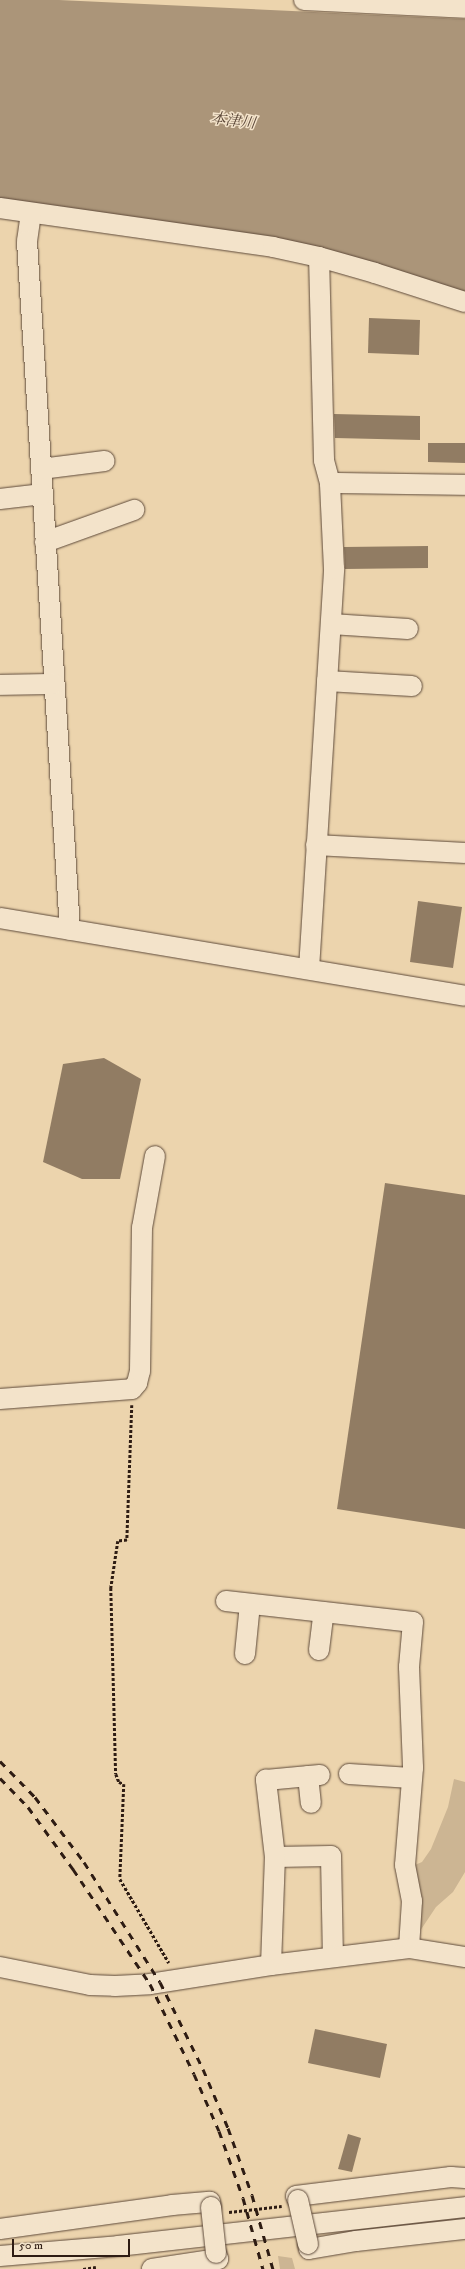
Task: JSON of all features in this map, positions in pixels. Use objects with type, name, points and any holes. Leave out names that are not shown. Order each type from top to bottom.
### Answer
[{"type":"street","points":[[304,0],[465,8]]},
{"type":"street","points":[[0,208],[273,247],[320,257],[465,302]]},
{"type":"street","points":[[30,213],[27,241],[70,930]]},
{"type":"street","points":[[309,969],[334,569],[330,483],[324,460],[320,257]]},
{"type":"street","points":[[41,469],[104,461]]},
{"type":"street","points":[[330,483],[465,485]]},
{"type":"street","points":[[0,499],[43,494]]},
{"type":"street","points":[[45,542],[134,510]]},
{"type":"street","points":[[331,624],[408,629]]},
{"type":"street","points":[[327,681],[412,686]]},
{"type":"street","points":[[0,685],[54,684]]},
{"type":"street","points":[[316,845],[465,853]]},
{"type":"street","points":[[0,918],[465,996]]},
{"type":"street","points":[[0,1399],[132,1389],[137,1383],[140,1371],[142,1228],[155,1156]]},
{"type":"street","points":[[226,1601],[413,1622],[409,1667],[413,1768],[405,1866],[412,1901],[409,1948]]},
{"type":"street","points":[[245,1654],[250,1604]]},
{"type":"street","points":[[319,1650],[324,1612]]},
{"type":"street","points":[[349,1774],[411,1778]]},
{"type":"street","points":[[272,1965],[275,1858],[266,1780],[314,1775],[311,1803]]},
{"type":"street","points":[[275,1858],[331,1856],[333,1957]]},
{"type":"street","points":[[0,1967],[90,1985],[150,1984],[272,1965],[409,1948],[465,1957]]},
{"type":"street","points":[[465,2178],[451,2177],[296,2196],[293,2203],[310,2249],[356,2241],[465,2229]]},
{"type":"street","points":[[0,2229],[172,2205],[210,2202],[219,2210],[216,2253],[218,2259],[152,2269]]},
{"type":"street","points":[[0,2256],[118,2246],[465,2207]]},
{"type":"path","points":[[132,1389],[127,1540],[118,1541],[111,1588],[116,1774],[119,1782],[124,1784],[120,1879],[177,1979]]},
{"type":"path","points":[[219,2210],[293,2203]]},
{"type":"shaded area","points":[[454,1779],[465,1782],[465,1872],[453,1892],[436,1907],[416,1937],[410,1867],[422,1862],[431,1849],[448,1807]]},
{"type":"shaded area","points":[[278,2256],[292,2258],[295,2269],[280,2269]]},
{"type":"water","name":"本津川","points":[[0,0],[59,0],[465,19],[465,295],[0,199]]},
{"type":"building","points":[[369,318],[420,320],[419,355],[368,353]]},
{"type":"building","points":[[334,414],[420,416],[420,440],[335,438]]},
{"type":"building","points":[[428,443],[465,443],[465,463],[428,462]]},
{"type":"building","points":[[428,546],[428,568],[345,569],[344,547]]},
{"type":"building","points":[[418,901],[462,907],[453,968],[410,962]]},
{"type":"building","points":[[104,1058],[141,1079],[120,1179],[82,1179],[43,1162],[63,1064]]},
{"type":"building","points":[[385,1183],[465,1195],[465,1529],[337,1509]]},
{"type":"building","points":[[315,2029],[387,2044],[380,2078],[308,2063]]},
{"type":"building","points":[[348,2134],[361,2138],[352,2172],[338,2169]]},
{"type":"railway","points":[[0,1761],[35,1797],[84,1862],[160,1982],[203,2069],[228,2128],[252,2195],[273,2269]]},
{"type":"railway","points":[[0,1778],[28,1807],[73,1869],[150,1984],[194,2074],[219,2131],[243,2198],[263,2269]]}]
